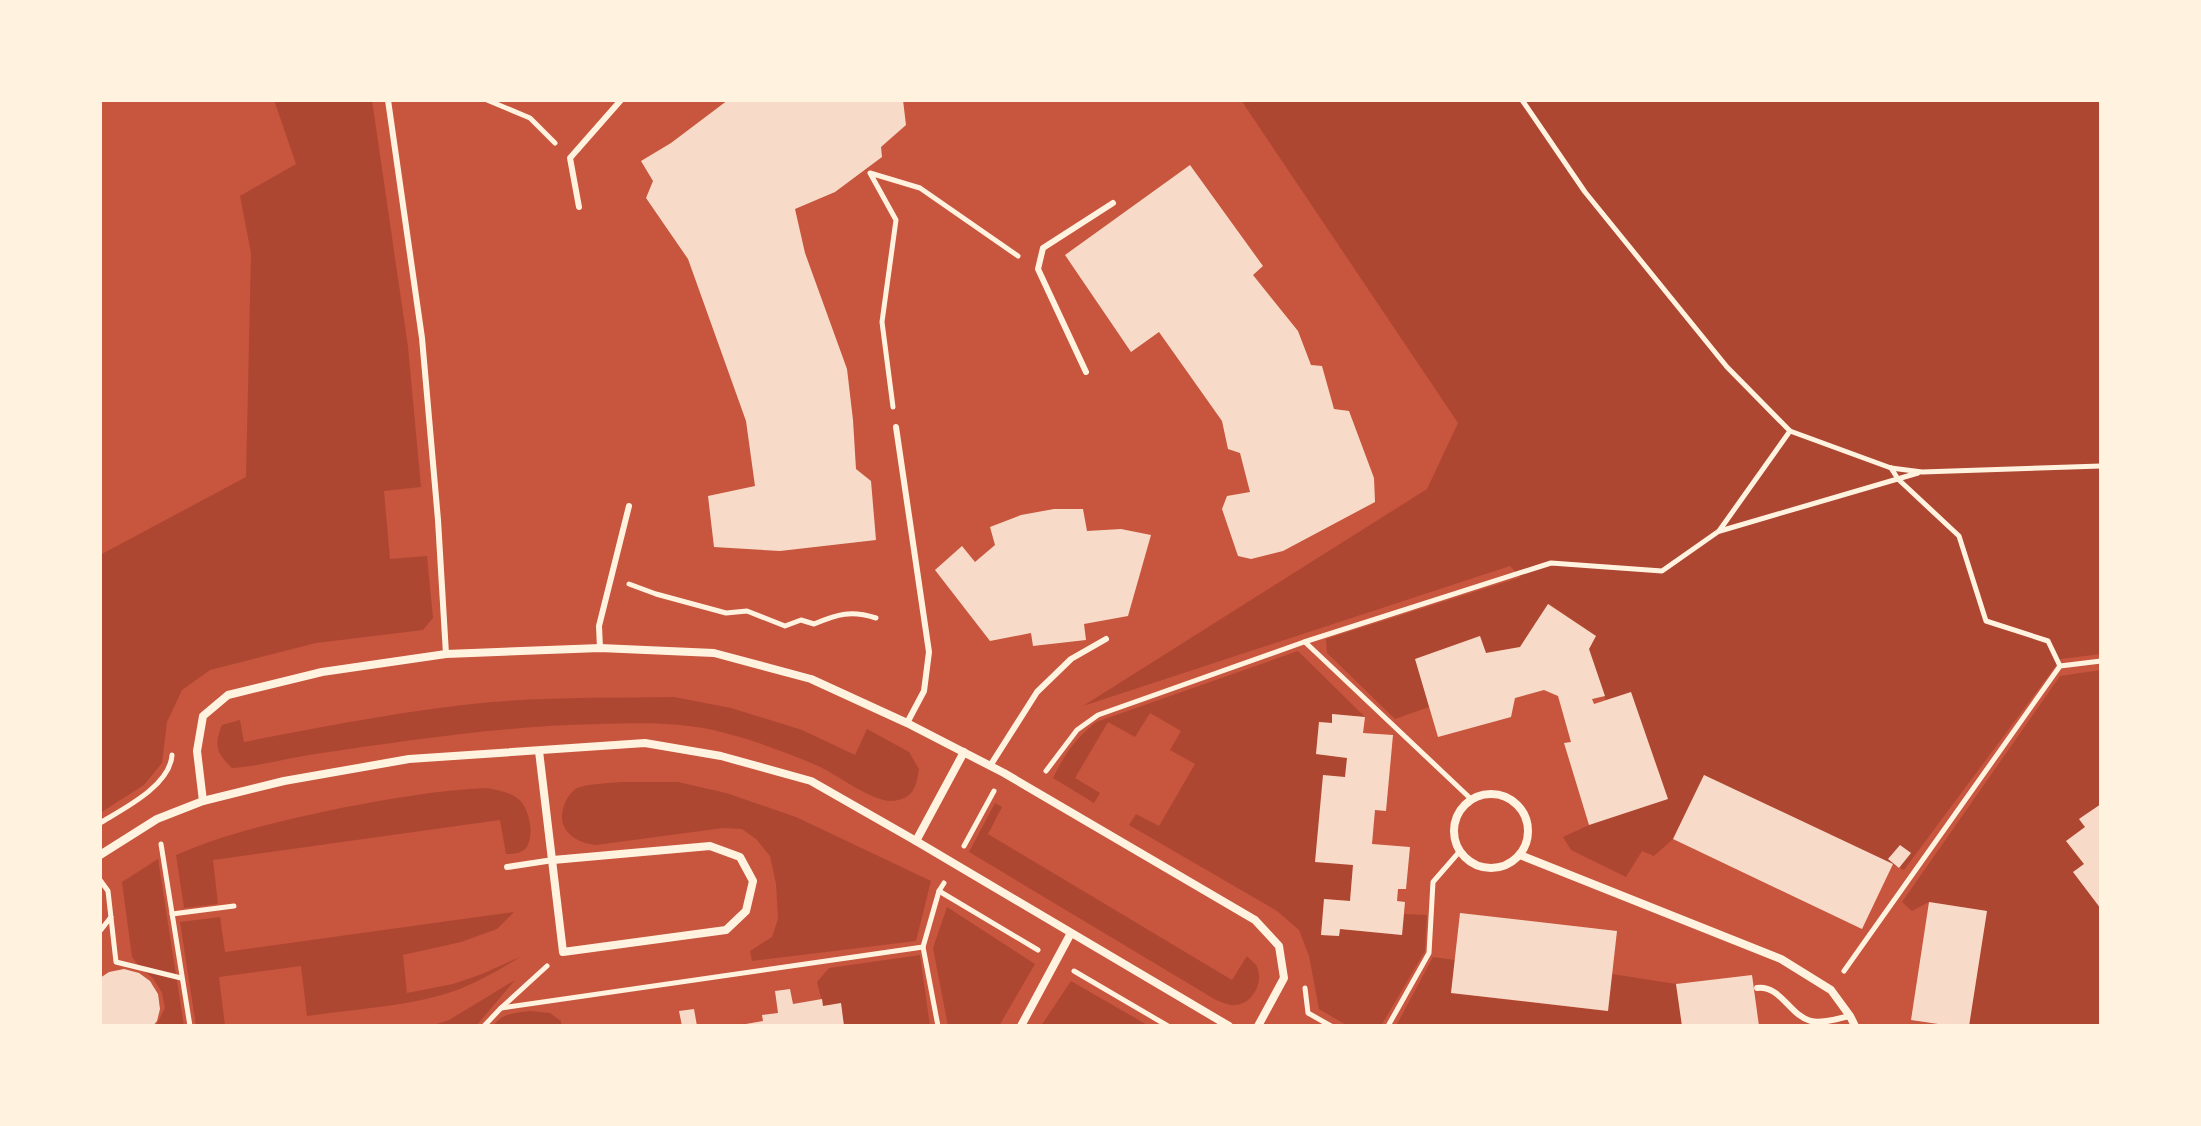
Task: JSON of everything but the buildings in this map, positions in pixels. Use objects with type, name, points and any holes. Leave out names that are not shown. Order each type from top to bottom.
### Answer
[{"type":"street","points":[[203,801],[197,751],[203,716],[228,695],[322,672],[446,654],[600,648],[714,653],[811,679],[907,723],[1100,827],[1255,920],[1279,946],[1284,978],[1258,1026]]},
{"type":"street","points":[[100,855],[157,819],[203,801],[284,781],[409,759],[645,743],[721,756],[811,781],[1229,1026]]},
{"type":"street","points":[[539,751],[563,952],[726,930],[746,911],[753,881],[740,857],[710,846],[553,860]]},
{"type":"street","points":[[916,841],[964,752]]},
{"type":"street","points":[[1486,793],[1509,798],[1523,810],[1529,832],[1520,855],[1497,868],[1475,865],[1460,851],[1454,832],[1458,813],[1471,799],[1486,793]]},
{"type":"street","points":[[1520,855],[1781,959],[1831,990],[1855,1026]]},
{"type":"street","points":[[1021,1026],[1071,933]]},
{"type":"lane","points":[[388,100],[422,338],[446,654]]},
{"type":"lane","points":[[579,207],[570,158],[621,100]]},
{"type":"lane","points":[[1086,372],[1038,269],[1043,248],[1113,203]]},
{"type":"lane","points":[[896,427],[929,652],[924,691],[907,723]]},
{"type":"lane","points":[[600,648],[599,626],[629,506]]},
{"type":"lane","points":[[990,766],[1037,692],[1071,659],[1106,639]]},
{"type":"lane","points":[[507,867],[553,860]]},
{"type":"lane","points":[[1757,988],[1765,987],[1775,992],[1801,1017],[1814,1022],[1850,1016]]},
{"type":"path","points":[[487,100],[530,118],[570,158]]},
{"type":"path","points":[[1522,100],[1585,192],[1727,367],[1790,431],[1891,468],[1922,472],[2101,466]]},
{"type":"path","points":[[896,427],[882,322],[896,220],[870,173],[920,188],[1038,269]]},
{"type":"path","points":[[1719,531],[1790,431]]},
{"type":"path","points":[[1891,468],[1898,479],[1959,536],[1986,621],[2048,641],[2060,666]]},
{"type":"path","points":[[1033,790],[1077,730],[1098,715],[1304,642],[1551,563],[1662,571],[1719,531],[1922,472]]},
{"type":"path","points":[[611,577],[697,606],[726,613],[747,611],[785,626],[801,620],[814,624],[833,616],[857,612],[876,618]]},
{"type":"path","points":[[1304,642],[1471,799]]},
{"type":"path","points":[[1831,990],[2060,666],[2101,661]]},
{"type":"path","points":[[938,1026],[923,947],[939,891],[1004,773]]},
{"type":"path","points":[[157,819],[190,1026]]},
{"type":"path","points":[[1388,1026],[1429,953],[1433,882],[1460,851]]},
{"type":"path","points":[[100,880],[108,891],[116,962],[182,978]]},
{"type":"path","points":[[172,914],[234,906]]},
{"type":"path","points":[[100,931],[111,917]]},
{"type":"path","points":[[501,1008],[923,947]]},
{"type":"path","points":[[484,1026],[563,952]]},
{"type":"shaded area","points":[[274,100],[372,100],[408,347],[421,487],[384,491],[390,559],[427,556],[433,618],[423,630],[316,643],[210,670],[182,690],[167,722],[162,763],[144,785],[100,813],[100,555],[246,477],[251,253],[240,196],[296,164]]},
{"type":"shaded area","points":[[1241,100],[2101,100],[2101,654],[2061,659],[1904,870],[1704,775],[1673,839],[1654,856],[1642,851],[1626,877],[1571,850],[1563,837],[1668,798],[1631,693],[1606,700],[1589,649],[1596,636],[1549,604],[1520,647],[1486,653],[1479,636],[1416,659],[1429,707],[1395,719],[1327,653],[1326,639],[1521,577],[1510,566],[1083,706],[1427,489],[1458,423]]},
{"type":"shaded area","points":[[1298,651],[1365,717],[1333,714],[1332,723],[1319,722],[1316,754],[1347,758],[1345,777],[1353,865],[1350,901],[1324,899],[1321,935],[1339,936],[1340,929],[1402,935],[1404,914],[1427,915],[1425,951],[1381,1026],[1348,1026],[1319,1009],[1309,956],[1299,930],[1277,911],[1129,825],[1136,814],[1159,826],[1195,764],[1170,750],[1181,731],[1150,713],[1135,737],[1108,722],[1075,778],[1100,793],[1094,803],[1053,778],[1071,747],[1096,722]]},
{"type":"shaded area","points":[[2101,670],[2101,804],[2079,819],[2085,827],[2066,841],[2084,864],[2073,872],[2101,909],[2101,1026],[1969,1026],[1987,911],[1929,902],[1912,911],[1902,902],[2060,676]]},
{"type":"shaded area","points":[[674,697],[731,708],[802,730],[855,755],[867,729],[909,752],[919,769],[915,787],[905,798],[884,800],[816,765],[765,745],[713,730],[670,724],[562,725],[491,731],[232,768],[220,753],[217,743],[222,725],[240,720],[244,742],[460,705],[560,698]]},
{"type":"shaded area","points":[[621,782],[678,782],[726,793],[796,817],[931,881],[916,941],[752,961],[750,951],[772,937],[778,919],[776,884],[770,856],[756,839],[742,829],[723,828],[596,845],[580,841],[568,833],[562,812],[573,791],[586,786]]},
{"type":"shaded area","points":[[487,788],[514,796],[522,802],[528,815],[530,839],[522,851],[506,854],[500,820],[213,860],[218,904],[184,908],[176,855],[196,847],[257,827],[341,808],[395,798]]},
{"type":"shaded area","points":[[995,803],[1002,807],[988,834],[1232,980],[1247,956],[1256,964],[1258,971],[1256,991],[1241,1004],[1216,1000],[969,852]]},
{"type":"shaded area","points":[[158,859],[184,1026],[156,1026],[165,1008],[162,993],[153,978],[132,957],[122,882]]},
{"type":"shaded area","points":[[947,907],[1035,964],[999,1026],[948,1026],[933,948]]},
{"type":"shaded area","points":[[514,912],[497,929],[461,942],[403,955],[407,993],[453,984],[520,957],[460,989],[404,1003],[307,1016],[301,966],[219,977],[225,1026],[196,1026],[180,922],[220,917],[225,952]]},
{"type":"shaded area","points":[[920,955],[930,1026],[844,1026],[841,1004],[823,1006],[817,982],[829,968]]},
{"type":"shaded area","points":[[1433,957],[1455,960],[1451,993],[1607,1011],[1612,974],[1676,984],[1682,1026],[1396,1026]]},
{"type":"shaded area","points":[[515,980],[476,1026],[431,1026],[449,1020]]},
{"type":"shaded area","points":[[1071,981],[1149,1026],[1041,1026]]},
{"type":"shaded area","points":[[530,1011],[550,1013],[561,1021],[561,1026],[493,1026],[505,1016]]}]
